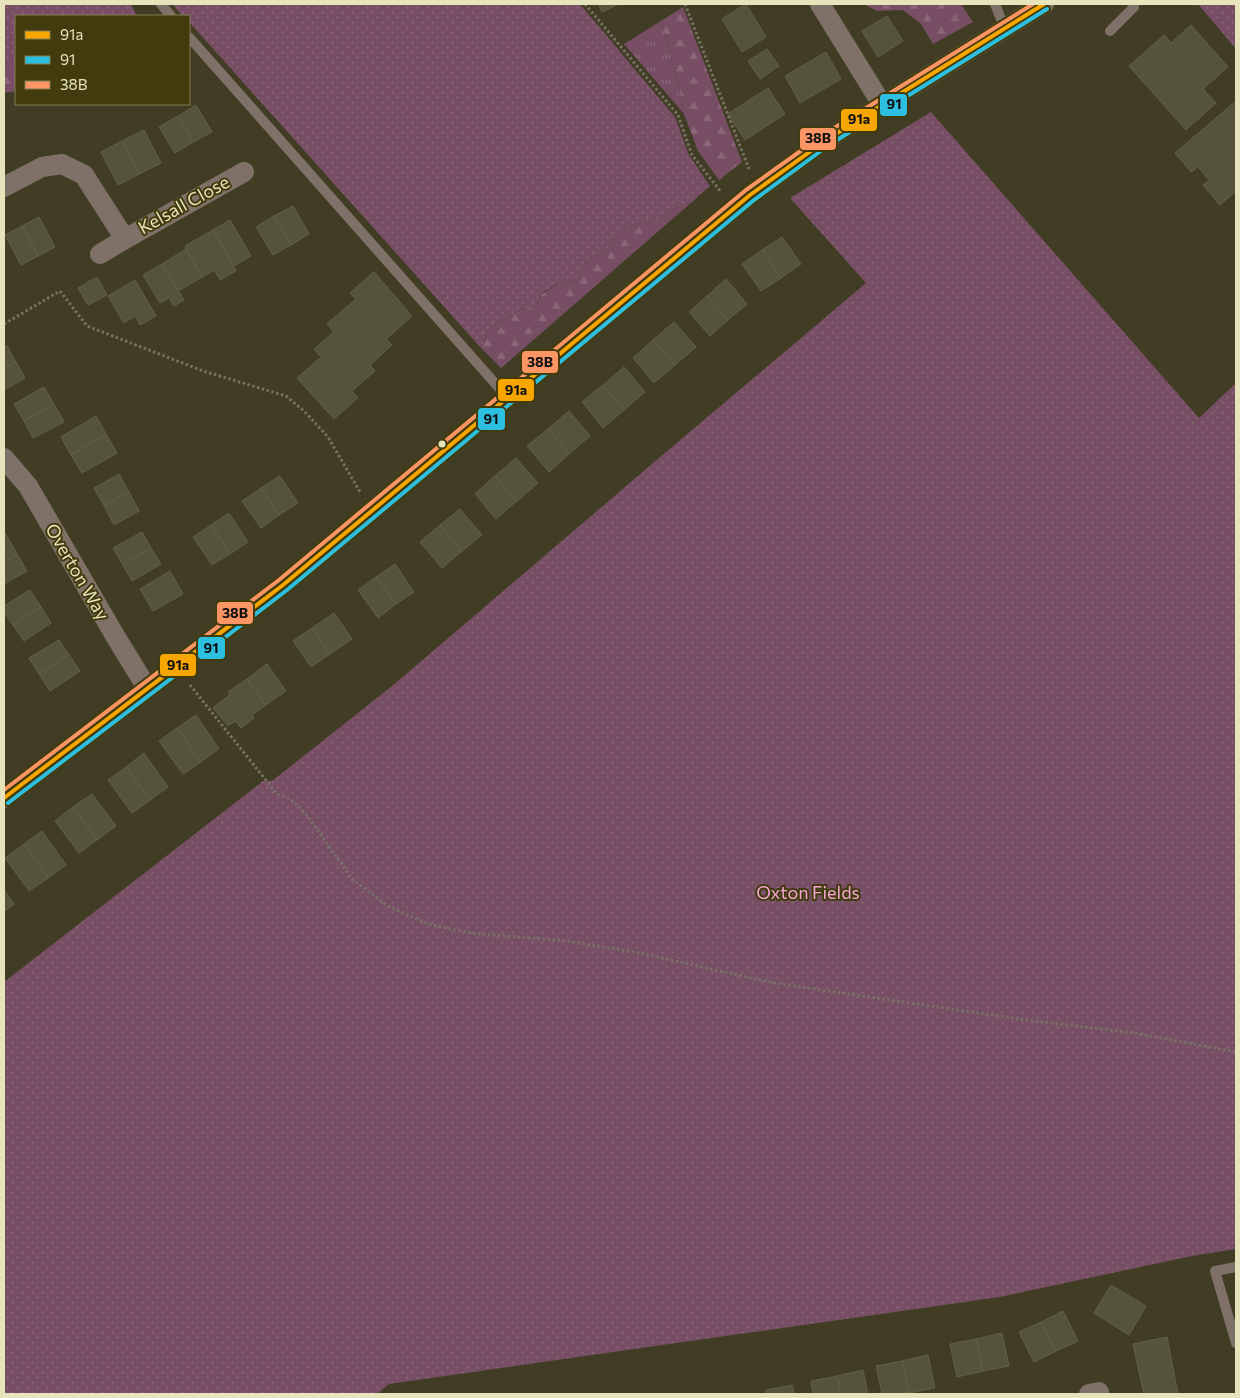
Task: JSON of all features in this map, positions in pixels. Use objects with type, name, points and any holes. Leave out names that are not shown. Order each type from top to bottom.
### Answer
[{"type":"street","points":[[820,4],[883,106]]},
{"type":"street","points":[[4,798],[283,585],[757,190],[826,140],[1044,4]]},
{"type":"street","name":"Kelsall Close","points":[[4,187],[42,167],[62,164],[84,174],[125,239]]},
{"type":"street","name":"Kelsall Close","points":[[100,254],[244,172]]},
{"type":"street","name":"Overton Way","points":[[4,458],[28,486],[147,688]]},
{"type":"lane","points":[[161,4],[170,15]]},
{"type":"lane","points":[[995,4],[1004,29]]},
{"type":"lane","points":[[1110,31],[1134,7],[1133,4]]},
{"type":"lane","points":[[190,37],[508,398]]},
{"type":"lane","points":[[1236,1267],[1215,1271],[1236,1343]]},
{"type":"path","points":[[584,4],[678,115],[692,155],[734,209]]},
{"type":"path","points":[[685,4],[757,190]]},
{"type":"path","points":[[4,324],[60,291],[88,326],[204,371],[286,396],[304,411],[328,437],[371,512]]},
{"type":"path","points":[[175,667],[277,794],[291,799],[306,814],[352,878],[388,906],[428,924],[470,933],[567,942],[639,954],[774,983],[1026,1020],[1134,1033],[1236,1052]]},
{"type":"green space","points":[[4,4],[131,4],[136,15],[15,15],[15,57],[4,62]]},
{"type":"green space","points":[[172,4],[580,4],[675,117],[689,155],[710,186],[692,202],[672,209],[655,221],[638,223],[618,233],[605,252],[590,258],[576,280],[561,282],[542,293],[535,307],[519,310],[489,329],[481,348],[190,23],[190,15],[182,15]]},
{"type":"green space","points":[[864,4],[961,4],[973,22],[933,44],[921,24],[903,10],[877,11]]},
{"type":"green space","points":[[1198,4],[1236,4],[1236,49]]},
{"type":"green space","points":[[683,7],[742,162],[719,180],[698,151],[684,114],[679,84],[661,21]]},
{"type":"green space","points":[[661,21],[679,84],[684,114],[624,44]]},
{"type":"green space","points":[[4,43],[15,50],[15,91],[4,93]]},
{"type":"green space","name":"Oxton Fields","points":[[931,112],[1199,418],[1236,383],[1236,1249],[1192,1256],[1000,1297],[389,1384],[377,1394],[4,1394],[4,982],[263,781],[272,781],[392,686],[866,283],[790,198]]},
{"type":"green space","points":[[692,202],[501,368],[481,348],[489,329],[519,310],[535,307],[542,294],[561,282],[576,280],[590,258],[605,252],[618,233],[638,223],[655,221],[672,209]]},
{"type":"building","points":[[598,4],[619,4],[602,12]]},
{"type":"building","points":[[746,4],[766,37],[742,52],[722,19]]},
{"type":"building","points":[[887,16],[903,41],[878,57],[862,31]]},
{"type":"building","points":[[1191,25],[1228,67],[1203,89],[1216,103],[1186,130],[1129,66],[1164,35],[1171,43]]},
{"type":"building","points":[[767,49],[779,66],[760,79],[748,61]]},
{"type":"building","points":[[826,52],[841,79],[800,103],[785,76]]},
{"type":"building","points":[[768,88],[785,114],[745,140],[728,114]]},
{"type":"building","points":[[1236,101],[1236,191],[1220,205],[1203,185],[1209,180],[1198,167],[1191,172],[1175,153]]},
{"type":"building","points":[[196,105],[212,132],[193,142],[178,116]]},
{"type":"building","points":[[178,116],[193,142],[175,153],[159,127]]},
{"type":"building","points":[[144,130],[161,163],[139,174],[122,141]]},
{"type":"building","points":[[122,141],[139,174],[118,185],[101,152]]},
{"type":"building","points":[[293,206],[309,234],[291,245],[274,216]]},
{"type":"building","points":[[274,216],[291,245],[273,255],[256,227]]},
{"type":"building","points":[[39,217],[55,247],[38,256],[22,226]]},
{"type":"building","points":[[230,220],[251,256],[234,266],[213,230]]},
{"type":"building","points":[[22,226],[38,256],[21,265],[5,235]]},
{"type":"building","points":[[213,230],[236,271],[220,280],[214,270],[202,277],[185,246]]},
{"type":"building","points":[[782,237],[801,264],[781,278],[762,250]]},
{"type":"building","points":[[186,249],[202,277],[178,291],[162,264]]},
{"type":"building","points":[[762,250],[781,278],[761,291],[742,264]]},
{"type":"building","points":[[162,264],[184,300],[174,306],[169,298],[160,303],[143,275]]},
{"type":"building","points":[[374,272],[412,316],[386,339],[392,345],[370,365],[375,371],[352,391],[358,398],[334,419],[297,378],[321,357],[314,349],[334,332],[327,324],[356,299],[350,293]]},
{"type":"building","points":[[97,277],[107,295],[88,305],[78,288]]},
{"type":"building","points":[[726,279],[747,304],[728,320],[707,296]]},
{"type":"building","points":[[135,280],[156,316],[140,325],[135,316],[124,323],[108,296]]},
{"type":"building","points":[[707,296],[728,320],[710,336],[689,312]]},
{"type":"building","points":[[674,322],[696,347],[675,365],[653,340]]},
{"type":"building","points":[[653,340],[675,365],[654,383],[633,358]]},
{"type":"building","points":[[7,346],[16,362],[4,369],[4,348]]},
{"type":"building","points":[[16,362],[25,378],[4,390],[4,369]]},
{"type":"building","points":[[624,367],[645,392],[624,410],[603,385]]},
{"type":"building","points":[[603,385],[624,410],[603,428],[582,402]]},
{"type":"building","points":[[44,387],[54,404],[24,421],[14,404]]},
{"type":"building","points":[[54,404],[64,422],[33,438],[24,421]]},
{"type":"building","points":[[569,411],[590,436],[569,454],[548,429]]},
{"type":"building","points":[[96,416],[106,434],[71,455],[61,437]]},
{"type":"building","points":[[548,429],[569,454],[549,472],[527,446]]},
{"type":"building","points":[[106,434],[117,453],[82,473],[71,455]]},
{"type":"building","points":[[516,458],[538,483],[517,501],[495,476]]},
{"type":"building","points":[[119,474],[129,492],[104,506],[94,488]]},
{"type":"building","points":[[280,476],[298,503],[279,515],[261,488]]},
{"type":"building","points":[[495,476],[517,501],[496,519],[475,494]]},
{"type":"building","points":[[261,488],[279,515],[261,528],[242,501]]},
{"type":"building","points":[[129,492],[139,511],[114,525],[104,506]]},
{"type":"building","points":[[460,509],[482,535],[462,551],[440,525]]},
{"type":"building","points":[[229,513],[248,542],[230,554],[211,525]]},
{"type":"building","points":[[211,525],[230,554],[212,565],[193,537]]},
{"type":"building","points":[[440,525],[462,551],[442,568],[420,542]]},
{"type":"building","points":[[142,532],[151,548],[123,565],[113,548]]},
{"type":"building","points":[[4,534],[17,554],[4,562]]},
{"type":"building","points":[[151,548],[161,564],[132,581],[123,565]]},
{"type":"building","points":[[17,554],[27,571],[4,584],[4,562]]},
{"type":"building","points":[[395,564],[414,592],[396,604],[376,577]]},
{"type":"building","points":[[170,571],[183,594],[153,611],[140,589]]},
{"type":"building","points":[[376,577],[396,604],[378,618],[358,590]]},
{"type":"building","points":[[30,590],[41,607],[13,625],[4,612],[4,606]]},
{"type":"building","points":[[41,607],[51,623],[24,641],[13,625]]},
{"type":"building","points":[[334,613],[352,639],[330,654],[312,628]]},
{"type":"building","points":[[312,628],[330,654],[311,667],[293,641]]},
{"type":"building","points":[[59,640],[69,655],[39,674],[29,658]]},
{"type":"building","points":[[69,655],[80,671],[50,691],[39,674]]},
{"type":"building","points":[[267,664],[286,691],[266,705],[247,679]]},
{"type":"building","points":[[247,679],[266,705],[252,715],[254,718],[241,728],[235,721],[228,726],[213,708],[230,695],[228,692]]},
{"type":"building","points":[[196,715],[219,749],[201,762],[177,728]]},
{"type":"building","points":[[177,728],[201,762],[183,774],[159,741]]},
{"type":"building","points":[[144,753],[168,787],[150,800],[126,767]]},
{"type":"building","points":[[126,767],[150,800],[132,813],[108,780]]},
{"type":"building","points":[[92,794],[116,826],[97,840],[73,807]]},
{"type":"building","points":[[73,807],[97,840],[79,853],[55,821]]},
{"type":"building","points":[[42,831],[66,865],[48,878],[24,844]]},
{"type":"building","points":[[24,844],[48,878],[29,891],[5,858]]},
{"type":"building","points":[[4,890],[14,904],[4,912]]},
{"type":"building","points":[[1111,1285],[1146,1306],[1129,1335],[1094,1313]]},
{"type":"building","points":[[1063,1311],[1078,1341],[1056,1351],[1041,1322]]},
{"type":"building","points":[[1041,1322],[1056,1351],[1034,1362],[1019,1332]]},
{"type":"building","points":[[1002,1333],[1009,1366],[983,1371],[976,1339]]},
{"type":"building","points":[[1167,1337],[1178,1394],[1144,1394],[1133,1344]]},
{"type":"building","points":[[976,1339],[983,1371],[957,1377],[950,1344]]},
{"type":"building","points":[[928,1355],[935,1388],[909,1393],[902,1361]]},
{"type":"building","points":[[902,1361],[909,1393],[882,1394],[876,1366]]},
{"type":"building","points":[[863,1370],[868,1394],[841,1394],[837,1376]]},
{"type":"building","points":[[837,1376],[841,1394],[813,1394],[811,1381]]},
{"type":"building","points":[[792,1385],[794,1394],[767,1394],[766,1390]]},
{"type":"transit line","name":"38B","points":[[4,790],[279,580],[746,190],[823,135],[1033,4]]},
{"type":"transit line","name":"91a","points":[[4,798],[283,585],[750,195],[826,140],[1044,4]]},
{"type":"transit line","name":"91","points":[[8,803],[287,590],[754,200],[829,145],[1047,9]]}]
